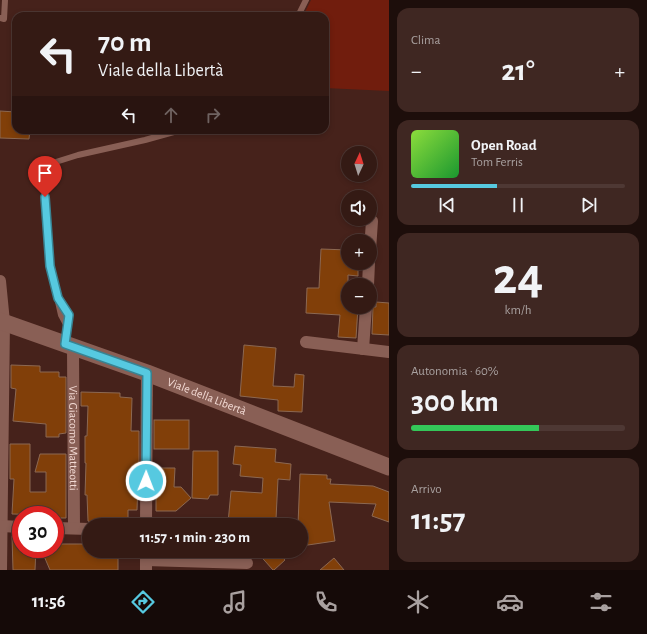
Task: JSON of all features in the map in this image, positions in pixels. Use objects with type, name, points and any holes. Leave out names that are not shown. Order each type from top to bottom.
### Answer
[{"type":"main road","name":"Viale della Libertà","points":[[2,321],[68,340],[147,373],[389,468]]},
{"type":"street","points":[[0,280],[2,321],[1,570]]},
{"type":"street","points":[[363,349],[366,314]]},
{"type":"street","name":"Via Giacomo Matteotti","points":[[68,340],[74,528]]},
{"type":"street","points":[[306,342],[389,352]]},
{"type":"street","points":[[146,518],[147,373]]},
{"type":"street","points":[[1,526],[12,527]]},
{"type":"street","points":[[64,528],[82,529]]},
{"type":"street","points":[[146,560],[247,563]]},
{"type":"lane","points":[[0,18],[4,19],[5,0]]},
{"type":"lane","points":[[300,12],[306,0]]},
{"type":"lane","points":[[68,340],[69,315],[58,298],[50,266],[43,166],[78,155],[167,134]]},
{"type":"shaded area","points":[[311,0],[389,0],[389,91],[329,88],[329,12],[305,12]]},
{"type":"building","points":[[0,111],[12,112],[12,134],[30,134],[29,139],[0,138]]},
{"type":"building","points":[[321,249],[341,250],[341,270],[358,270],[358,276],[348,275],[348,278],[341,278],[341,314],[358,314],[356,338],[338,337],[340,315],[306,313],[307,288],[319,288]]},
{"type":"building","points":[[377,302],[389,303],[389,335],[372,334],[373,314],[377,314]]},
{"type":"building","points":[[244,345],[276,348],[273,386],[294,387],[295,374],[304,375],[302,412],[278,411],[278,400],[240,396]]},
{"type":"building","points":[[11,365],[40,366],[40,372],[59,372],[59,377],[66,377],[66,433],[59,434],[59,437],[46,437],[46,424],[13,421],[16,389],[11,388]]},
{"type":"building","points":[[81,392],[120,393],[120,397],[132,398],[131,431],[139,431],[139,482],[137,510],[128,510],[128,518],[88,518],[87,495],[85,495],[85,436],[87,436],[88,406],[81,406]]},
{"type":"building","points":[[154,420],[189,420],[189,449],[154,449]]},
{"type":"building","points":[[10,444],[30,444],[30,492],[46,492],[46,472],[35,472],[40,454],[66,454],[66,518],[64,518],[64,506],[12,506],[14,479],[10,479]]},
{"type":"building","points":[[235,446],[276,449],[275,462],[291,464],[290,480],[278,479],[276,518],[228,518],[231,491],[262,493],[263,478],[240,476],[241,465],[233,464]]},
{"type":"building","points":[[193,451],[218,451],[218,495],[210,495],[208,499],[192,498]]},
{"type":"building","points":[[154,468],[175,468],[174,487],[181,487],[191,498],[176,511],[156,511],[156,482],[154,482]]},
{"type":"building","points":[[300,474],[327,475],[327,479],[331,479],[330,484],[373,486],[389,492],[389,522],[372,516],[376,504],[329,502],[335,541],[308,545],[308,518],[298,518]]},
{"type":"building","points":[[64,544],[82,544],[82,558],[118,558],[118,570],[50,570],[45,558],[64,558]]},
{"type":"building","points":[[13,558],[36,558],[35,570],[13,570]]},
{"type":"building","points":[[262,558],[283,558],[285,560],[273,570]]},
{"type":"building","points":[[334,558],[344,570],[320,570]]},
{"type":"route","points":[[45,197],[50,266],[58,298],[69,315],[65,344],[147,373],[146,481]]}]
